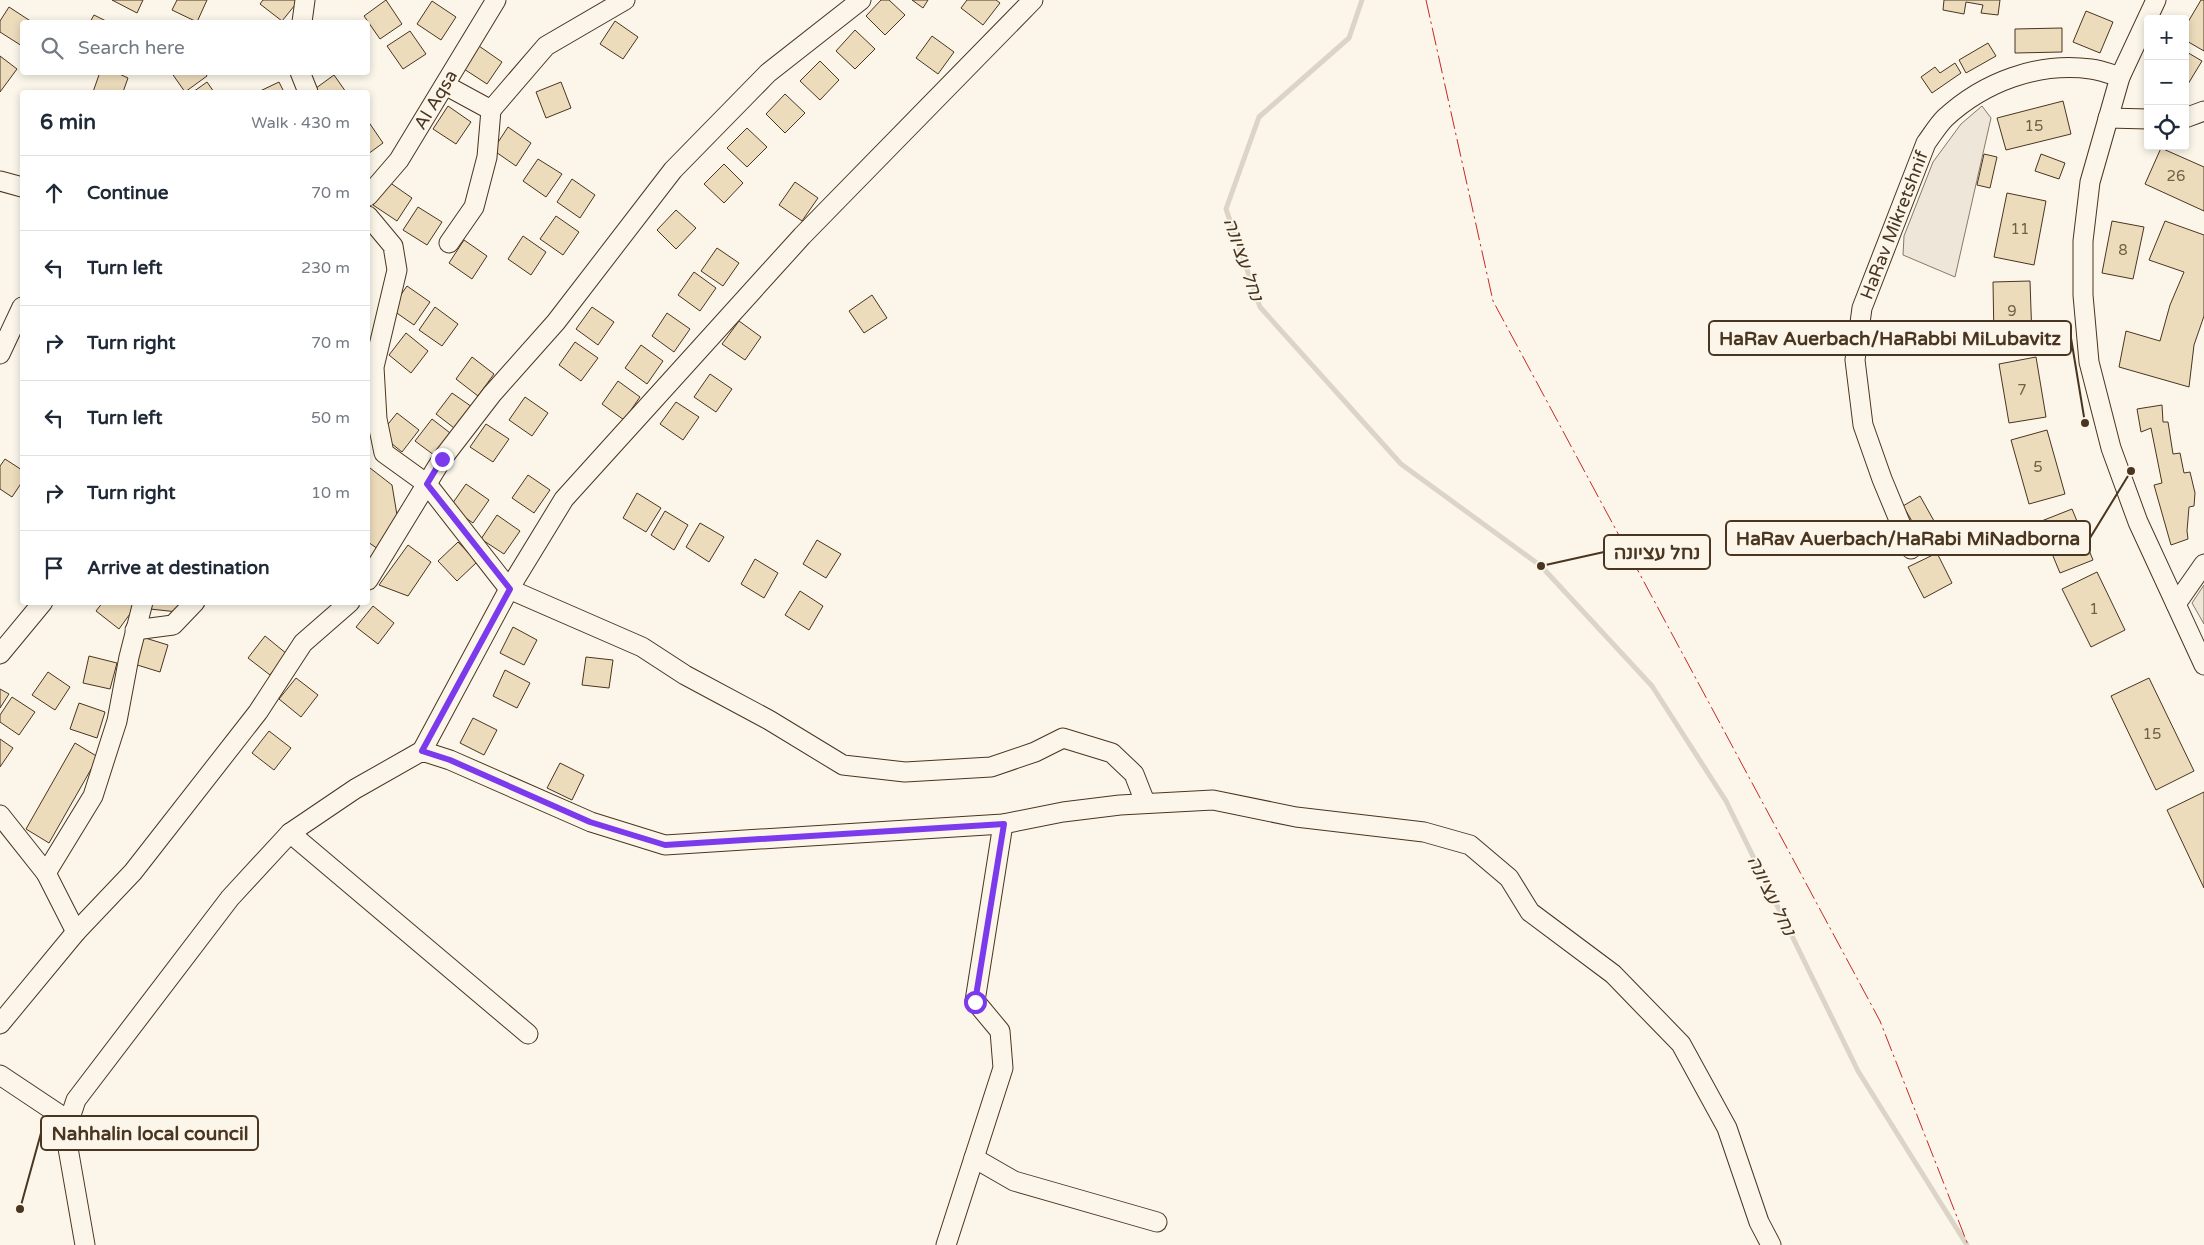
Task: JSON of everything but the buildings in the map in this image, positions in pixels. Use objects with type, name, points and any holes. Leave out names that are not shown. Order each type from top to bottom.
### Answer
[{"type":"street","points":[[302,20],[305,0]]},
{"type":"street","name":"Al Aqsa","points":[[370,194],[399,160],[496,0]]},
{"type":"street","points":[[450,243],[474,207],[487,157],[491,110],[546,46],[626,0]]},
{"type":"street","points":[[370,577],[442,459],[492,394],[556,322],[673,170],[768,73],[861,0]]},
{"type":"street","points":[[85,1245],[68,1148],[69,1122],[76,1100],[230,898],[290,834],[355,789],[422,751],[510,589],[564,499],[802,236],[1033,0]]},
{"type":"street","points":[[2156,0],[2120,77],[2090,182],[2083,241],[2083,295],[2089,362],[2102,415],[2118,467],[2138,522],[2204,665]]},
{"type":"street","name":"HaRav Mikretshnif","points":[[1911,549],[1882,480],[1863,425],[1855,360],[1862,308],[1926,143],[1944,120],[1970,97],[1997,83],[2026,73],[2055,69],[2091,69],[2120,77]]},
{"type":"street","points":[[301,75],[307,90]]},
{"type":"street","points":[[445,85],[491,110]]},
{"type":"street","points":[[2189,117],[2204,111]]},
{"type":"street","points":[[2108,118],[2144,119]]},
{"type":"street","points":[[0,181],[20,186]]},
{"type":"street","points":[[370,218],[393,246],[397,270],[374,367],[376,419],[384,453],[427,484],[510,589],[642,647],[685,676],[769,720],[842,765],[905,772],[991,767],[1035,752],[1063,738],[1112,753],[1134,774],[1145,802]]},
{"type":"street","points":[[0,354],[20,311]]},
{"type":"street","points":[[2176,604],[2204,564]]},
{"type":"street","points":[[0,654],[41,605]]},
{"type":"street","points":[[46,873],[93,796],[117,721],[135,630],[142,605]]},
{"type":"street","points":[[135,630],[174,625],[192,605]]},
{"type":"street","points":[[0,1024],[76,932],[139,865],[258,712],[303,643],[347,605]]},
{"type":"street","points":[[422,751],[450,760],[590,822],[665,845],[1004,824],[1063,812],[1145,802],[1213,800],[1296,817],[1424,832],[1470,845],[1509,878],[1530,912],[1613,974],[1681,1044],[1727,1128],[1759,1222],[1771,1245]]},
{"type":"street","points":[[0,815],[46,873],[76,932]]},
{"type":"street","points":[[946,1245],[1003,1068],[1000,1031],[975,1002],[1004,824]]},
{"type":"street","points":[[290,834],[528,1034]]},
{"type":"street","points":[[0,1075],[69,1122]]},
{"type":"street","points":[[974,1158],[1014,1181],[1157,1222]]},
{"type":"shaded area","points":[[1982,106],[1991,118],[1955,277],[1903,255],[1904,236],[1933,162],[1961,124]]},
{"type":"shaded area","points":[[2204,585],[2204,624],[2192,603]]},
{"type":"waterway","name":"נחל עציונה","points":[[1362,0],[1349,38],[1259,117],[1226,209],[1260,307],[1401,464],[1541,566],[1652,686],[1726,801],[1858,1071],[1967,1245]]},
{"type":"power","points":[[1426,0],[1493,301],[1880,1021],[1968,1245]]},
{"type":"place","name":"HaRav Auerbach/HaRabbi MiLubavitz","points":[[2085,423]]},
{"type":"place","name":"HaRav Auerbach/HaRabi MiNadborna","points":[[2131,471]]},
{"type":"place","name":"נחל עציונה","points":[[1541,566]]},
{"type":"place","name":"Nahhalin local council","points":[[20,1209]]},
{"type":"route","points":[[442,459],[427,484],[510,589],[422,751],[450,760],[590,822],[665,845],[1004,824],[975,1002]]}]
